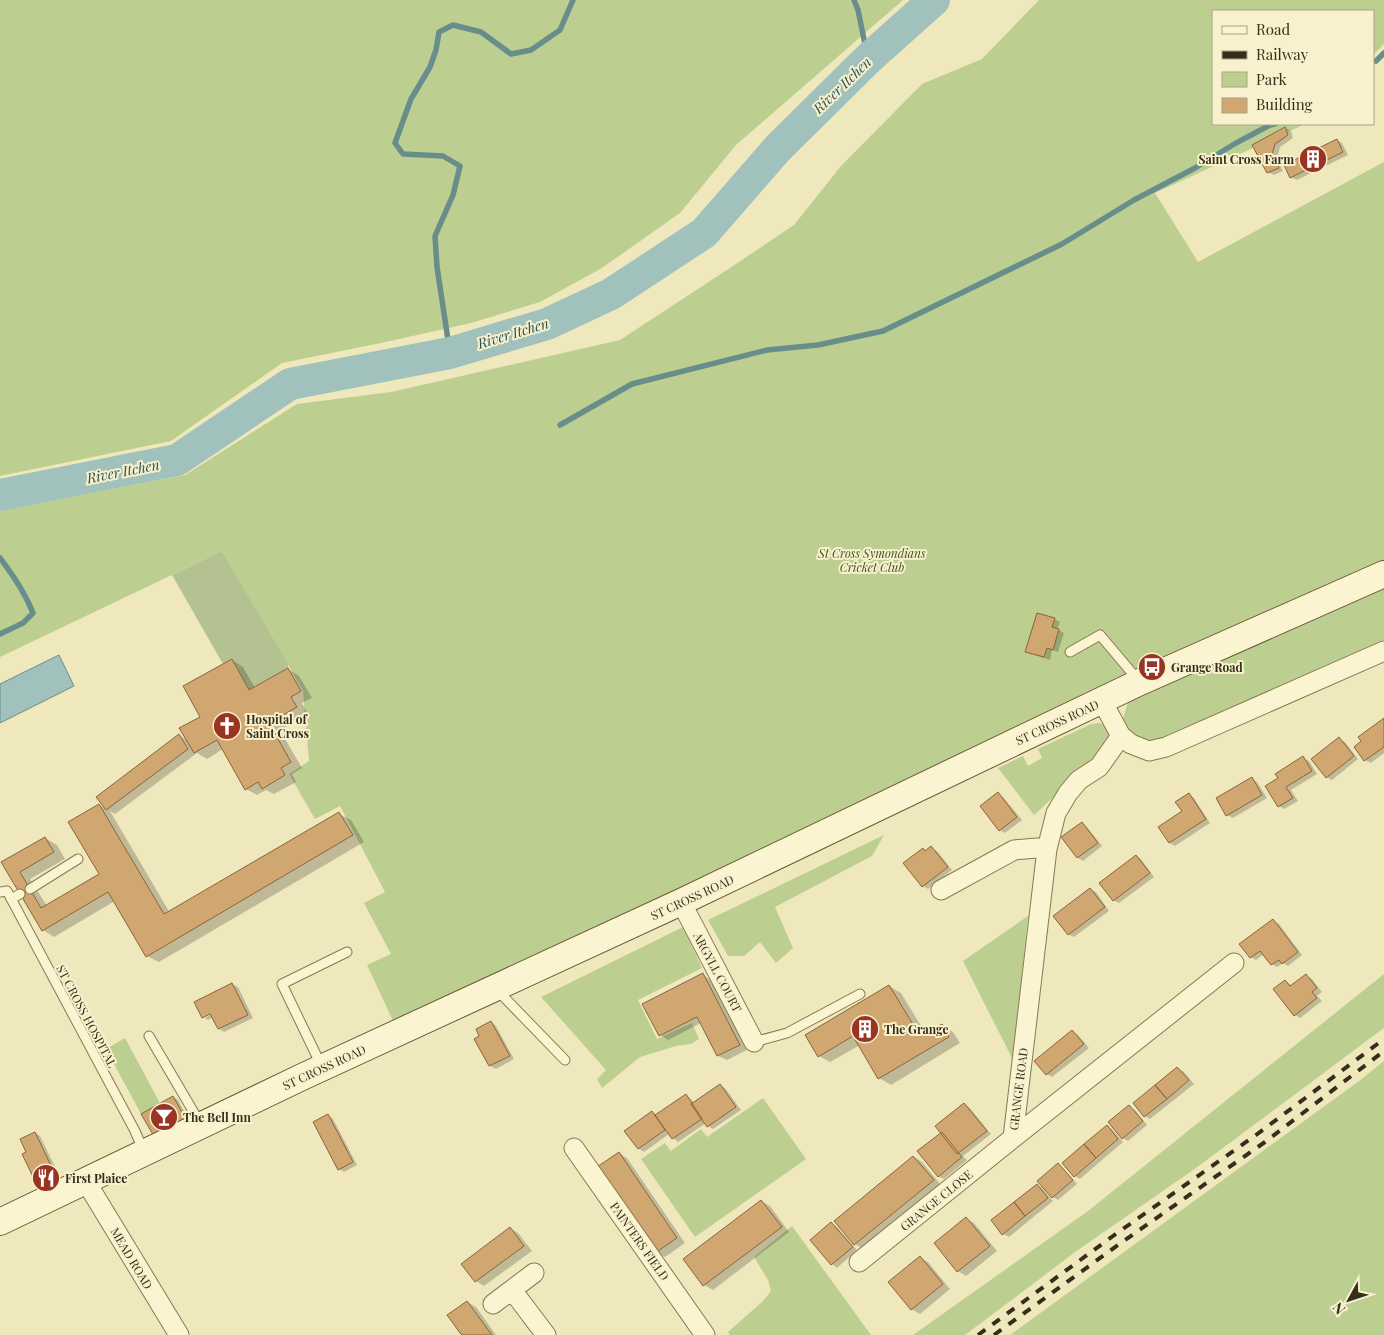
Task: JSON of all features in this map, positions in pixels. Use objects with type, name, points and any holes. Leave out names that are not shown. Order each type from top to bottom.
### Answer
[{"type":"main road","name":"ST CROSS ROAD","points":[[0,1222],[322,1067],[682,902],[1140,682],[1384,574]]},
{"type":"street","points":[[1102,701],[1121,736],[1131,744],[1149,751],[1166,747],[1384,651]]},
{"type":"street","name":"GRANGE ROAD","points":[[1012,1138],[1047,849],[1056,813],[1068,793],[1079,780],[1099,767],[1121,736]]},
{"type":"street","points":[[941,890],[1014,850],[1047,849]]},
{"type":"street","name":"ARGYLL COURT","points":[[682,902],[754,1042]]},
{"type":"street","name":"GRANGE ROAD","points":[[1012,1138],[1234,963]]},
{"type":"street","name":"GRANGE CLOSE","points":[[859,1262],[1012,1138]]},
{"type":"street","name":"PAINTERS FIELD","points":[[574,1148],[705,1335]]},
{"type":"street","name":"MEAD ROAD","points":[[85,1180],[179,1335]]},
{"type":"street","points":[[493,1304],[534,1273]]},
{"type":"street","points":[[512,1290],[546,1335]]},
{"type":"lane","points":[[1070,652],[1100,634],[1140,682]]},
{"type":"lane","points":[[30,889],[78,859]]},
{"type":"lane","points":[[6,894],[20,894]]},
{"type":"lane","name":"ST CROSS HOSPITAL","points":[[6,894],[135,1131],[144,1152]]},
{"type":"lane","points":[[322,1067],[282,984],[347,952]]},
{"type":"lane","points":[[496,988],[565,1060]]},
{"type":"lane","points":[[754,1042],[787,1033],[860,994]]},
{"type":"lane","points":[[149,1036],[201,1125]]},
{"type":"green space","points":[[0,0],[903,0],[736,145],[680,213],[602,268],[540,302],[471,323],[282,363],[171,441],[0,476]]},
{"type":"green space","name":"St Cross Symondians Cricket Club","points":[[1039,0],[1384,0],[1384,44],[1374,54],[1374,10],[1212,10],[1212,125],[1303,125],[1155,193],[1198,262],[1384,162],[1384,563],[393,1021],[367,965],[391,954],[364,903],[385,892],[340,806],[315,819],[289,774],[309,761],[303,691],[222,551],[0,657],[0,511],[185,475],[297,404],[391,392],[620,340],[794,225],[841,166],[922,84],[982,59]]},
{"type":"green space","points":[[222,551],[288,664],[288,668],[249,690],[232,659],[223,664],[172,575]]},
{"type":"green space","points":[[1384,583],[1384,640],[1168,737],[1147,743],[1128,732],[1123,719],[1129,699]]},
{"type":"green space","points":[[1099,723],[1106,726],[1112,737],[1108,747],[1034,815],[998,768],[1023,756],[1028,766],[1042,758],[1038,749],[1091,724]]},
{"type":"green space","points":[[884,835],[872,856],[775,907],[793,948],[776,963],[760,942],[744,956],[728,956],[708,920]]},
{"type":"green space","points":[[1028,916],[1013,1060],[963,961]]},
{"type":"green space","points":[[683,927],[702,968],[638,1000],[657,1039],[692,1023],[699,1039],[691,1044],[676,1046],[640,1057],[602,1088],[597,1079],[606,1070],[541,997]]},
{"type":"green space","points":[[1384,974],[1384,1028],[1196,1168],[1078,1250],[965,1335],[913,1335],[1088,1211]]},
{"type":"green space","points":[[125,1038],[160,1103],[141,1114],[106,1049]]},
{"type":"green space","points":[[1384,1061],[1384,1335],[1010,1335],[1359,1081]]},
{"type":"green space","points":[[763,1098],[806,1159],[695,1237],[641,1159],[665,1143],[671,1151],[701,1129],[707,1137]]},
{"type":"green space","points":[[792,1226],[871,1335],[730,1335],[728,1332],[763,1301],[771,1291],[768,1280],[754,1257]]},
{"type":"water","points":[[59,655],[74,686],[0,723],[0,684]]},
{"type":"building","points":[[1285,127],[1288,135],[1275,144],[1272,155],[1279,168],[1267,173],[1252,145]]},
{"type":"building","name":"Saint Cross Farm","points":[[1337,139],[1343,152],[1290,178],[1284,165]]},
{"type":"building","points":[[1037,613],[1055,618],[1052,627],[1059,629],[1053,650],[1047,648],[1044,657],[1025,652]]},
{"type":"building","name":"Hospital of Saint Cross","points":[[232,659],[249,690],[288,668],[301,691],[291,697],[297,707],[269,723],[291,762],[281,768],[285,775],[262,789],[258,782],[245,790],[217,740],[194,753],[179,728],[200,717],[183,686]]},
{"type":"building","points":[[1384,718],[1384,747],[1364,761],[1354,747],[1361,741],[1358,737]]},
{"type":"building","points":[[179,734],[188,749],[106,810],[96,797]]},
{"type":"building","points":[[1339,737],[1354,756],[1326,778],[1311,759]]},
{"type":"building","points":[[1303,756],[1312,771],[1286,787],[1293,798],[1278,807],[1265,786],[1278,778],[1275,774]]},
{"type":"building","points":[[1252,777],[1262,795],[1226,816],[1216,798]]},
{"type":"building","points":[[998,792],[1017,817],[999,831],[980,806]]},
{"type":"building","points":[[1189,793],[1206,819],[1169,843],[1158,827],[1182,811],[1175,802]]},
{"type":"building","points":[[99,804],[164,914],[339,812],[353,835],[146,957],[108,892],[42,931],[1,862],[45,837],[54,852],[20,872],[41,908],[99,874],[68,822]]},
{"type":"building","points":[[1082,822],[1098,843],[1077,858],[1061,837]]},
{"type":"building","points":[[931,846],[948,867],[922,887],[903,863],[923,848],[925,851]]},
{"type":"building","points":[[1136,855],[1150,873],[1113,901],[1099,883]]},
{"type":"building","points":[[1090,888],[1105,907],[1068,935],[1053,916]]},
{"type":"building","points":[[1273,919],[1298,952],[1282,964],[1279,960],[1271,965],[1260,951],[1250,958],[1239,944]]},
{"type":"building","points":[[703,973],[740,1045],[717,1056],[697,1017],[659,1036],[642,1004]]},
{"type":"building","points":[[1306,974],[1317,988],[1312,992],[1317,998],[1294,1016],[1273,989],[1285,980],[1290,986]]},
{"type":"building","points":[[232,983],[248,1015],[218,1029],[210,1014],[202,1018],[194,1002]]},
{"type":"building","name":"The Grange","points":[[889,985],[920,1036],[942,1024],[949,1037],[878,1079],[853,1036],[818,1057],[805,1035]]},
{"type":"building","points":[[491,1021],[510,1056],[489,1066],[474,1039],[479,1036],[476,1029]]},
{"type":"building","points":[[1072,1030],[1084,1044],[1046,1075],[1034,1061]]},
{"type":"building","points":[[1177,1067],[1189,1080],[1167,1099],[1155,1085]]},
{"type":"building","points":[[720,1084],[736,1107],[707,1127],[691,1104]]},
{"type":"building","points":[[1155,1085],[1167,1099],[1144,1117],[1133,1103]]},
{"type":"building","points":[[686,1094],[702,1119],[672,1139],[655,1115]]},
{"type":"building","name":"The Bell Inn","points":[[173,1096],[187,1121],[155,1138],[141,1114]]},
{"type":"building","points":[[964,1103],[987,1131],[957,1154],[935,1126]]},
{"type":"building","points":[[1129,1105],[1143,1121],[1122,1139],[1108,1122]]},
{"type":"building","points":[[652,1111],[665,1130],[638,1149],[624,1131]]},
{"type":"building","points":[[328,1114],[353,1162],[338,1170],[313,1122]]},
{"type":"building","points":[[1107,1125],[1118,1139],[1096,1158],[1084,1144]]},
{"type":"building","points":[[35,1132],[55,1174],[36,1183],[22,1154],[26,1152],[20,1139]]},
{"type":"building","points":[[942,1132],[962,1157],[938,1177],[917,1151]]},
{"type":"building","points":[[1084,1144],[1096,1158],[1074,1177],[1062,1163]]},
{"type":"building","points":[[619,1152],[677,1238],[655,1253],[597,1167]]},
{"type":"building","points":[[913,1156],[934,1180],[854,1245],[834,1221]]},
{"type":"building","points":[[1058,1163],[1073,1180],[1052,1198],[1037,1181]]},
{"type":"building","points":[[1037,1184],[1048,1198],[1025,1216],[1014,1202]]},
{"type":"building","points":[[761,1200],[782,1227],[703,1286],[683,1259]]},
{"type":"building","points":[[1014,1202],[1025,1216],[1002,1235],[991,1220]]},
{"type":"building","points":[[966,1217],[990,1246],[957,1272],[934,1243]]},
{"type":"building","points":[[831,1222],[853,1247],[831,1265],[810,1240]]},
{"type":"building","points":[[510,1227],[524,1246],[475,1282],[461,1264]]},
{"type":"building","points":[[920,1256],[943,1284],[911,1310],[888,1282]]},
{"type":"building","points":[[467,1301],[492,1335],[462,1335],[460,1333],[447,1315]]},
{"type":"waterway","points":[[450,353],[437,267],[435,236],[453,195],[460,166],[443,156],[403,154],[395,143],[411,99],[430,67],[436,50],[439,32],[453,25],[481,32],[511,54],[531,50],[560,30],[573,0]]},
{"type":"waterway","points":[[854,0],[858,10],[868,59]]},
{"type":"waterway","name":"River Itchen","points":[[0,495],[177,460],[290,384],[450,353],[547,324],[611,294],[704,233],[778,148],[868,59],[934,0]]},
{"type":"waterway","points":[[1376,61],[1384,53]]},
{"type":"waterway","points":[[560,425],[632,384],[767,350],[818,345],[883,331],[1062,244],[1134,200],[1270,125]]},
{"type":"waterway","points":[[0,558],[18,584],[33,613],[23,623],[0,634]]},
{"type":"railway","points":[[978,1335],[1113,1236],[1256,1135],[1384,1039]]},
{"type":"railway","points":[[994,1335],[1265,1142],[1384,1051]]},
{"type":"place","name":"Saint Cross Farm","points":[[1313,159]]},
{"type":"place","name":"Grange Road","points":[[1152,667]]},
{"type":"place","name":"Hospital of Saint Cross","points":[[227,726]]},
{"type":"place","name":"The Grange","points":[[865,1029]]},
{"type":"place","name":"The Bell Inn","points":[[164,1117]]},
{"type":"place","name":"First Plaice","points":[[46,1178]]}]
